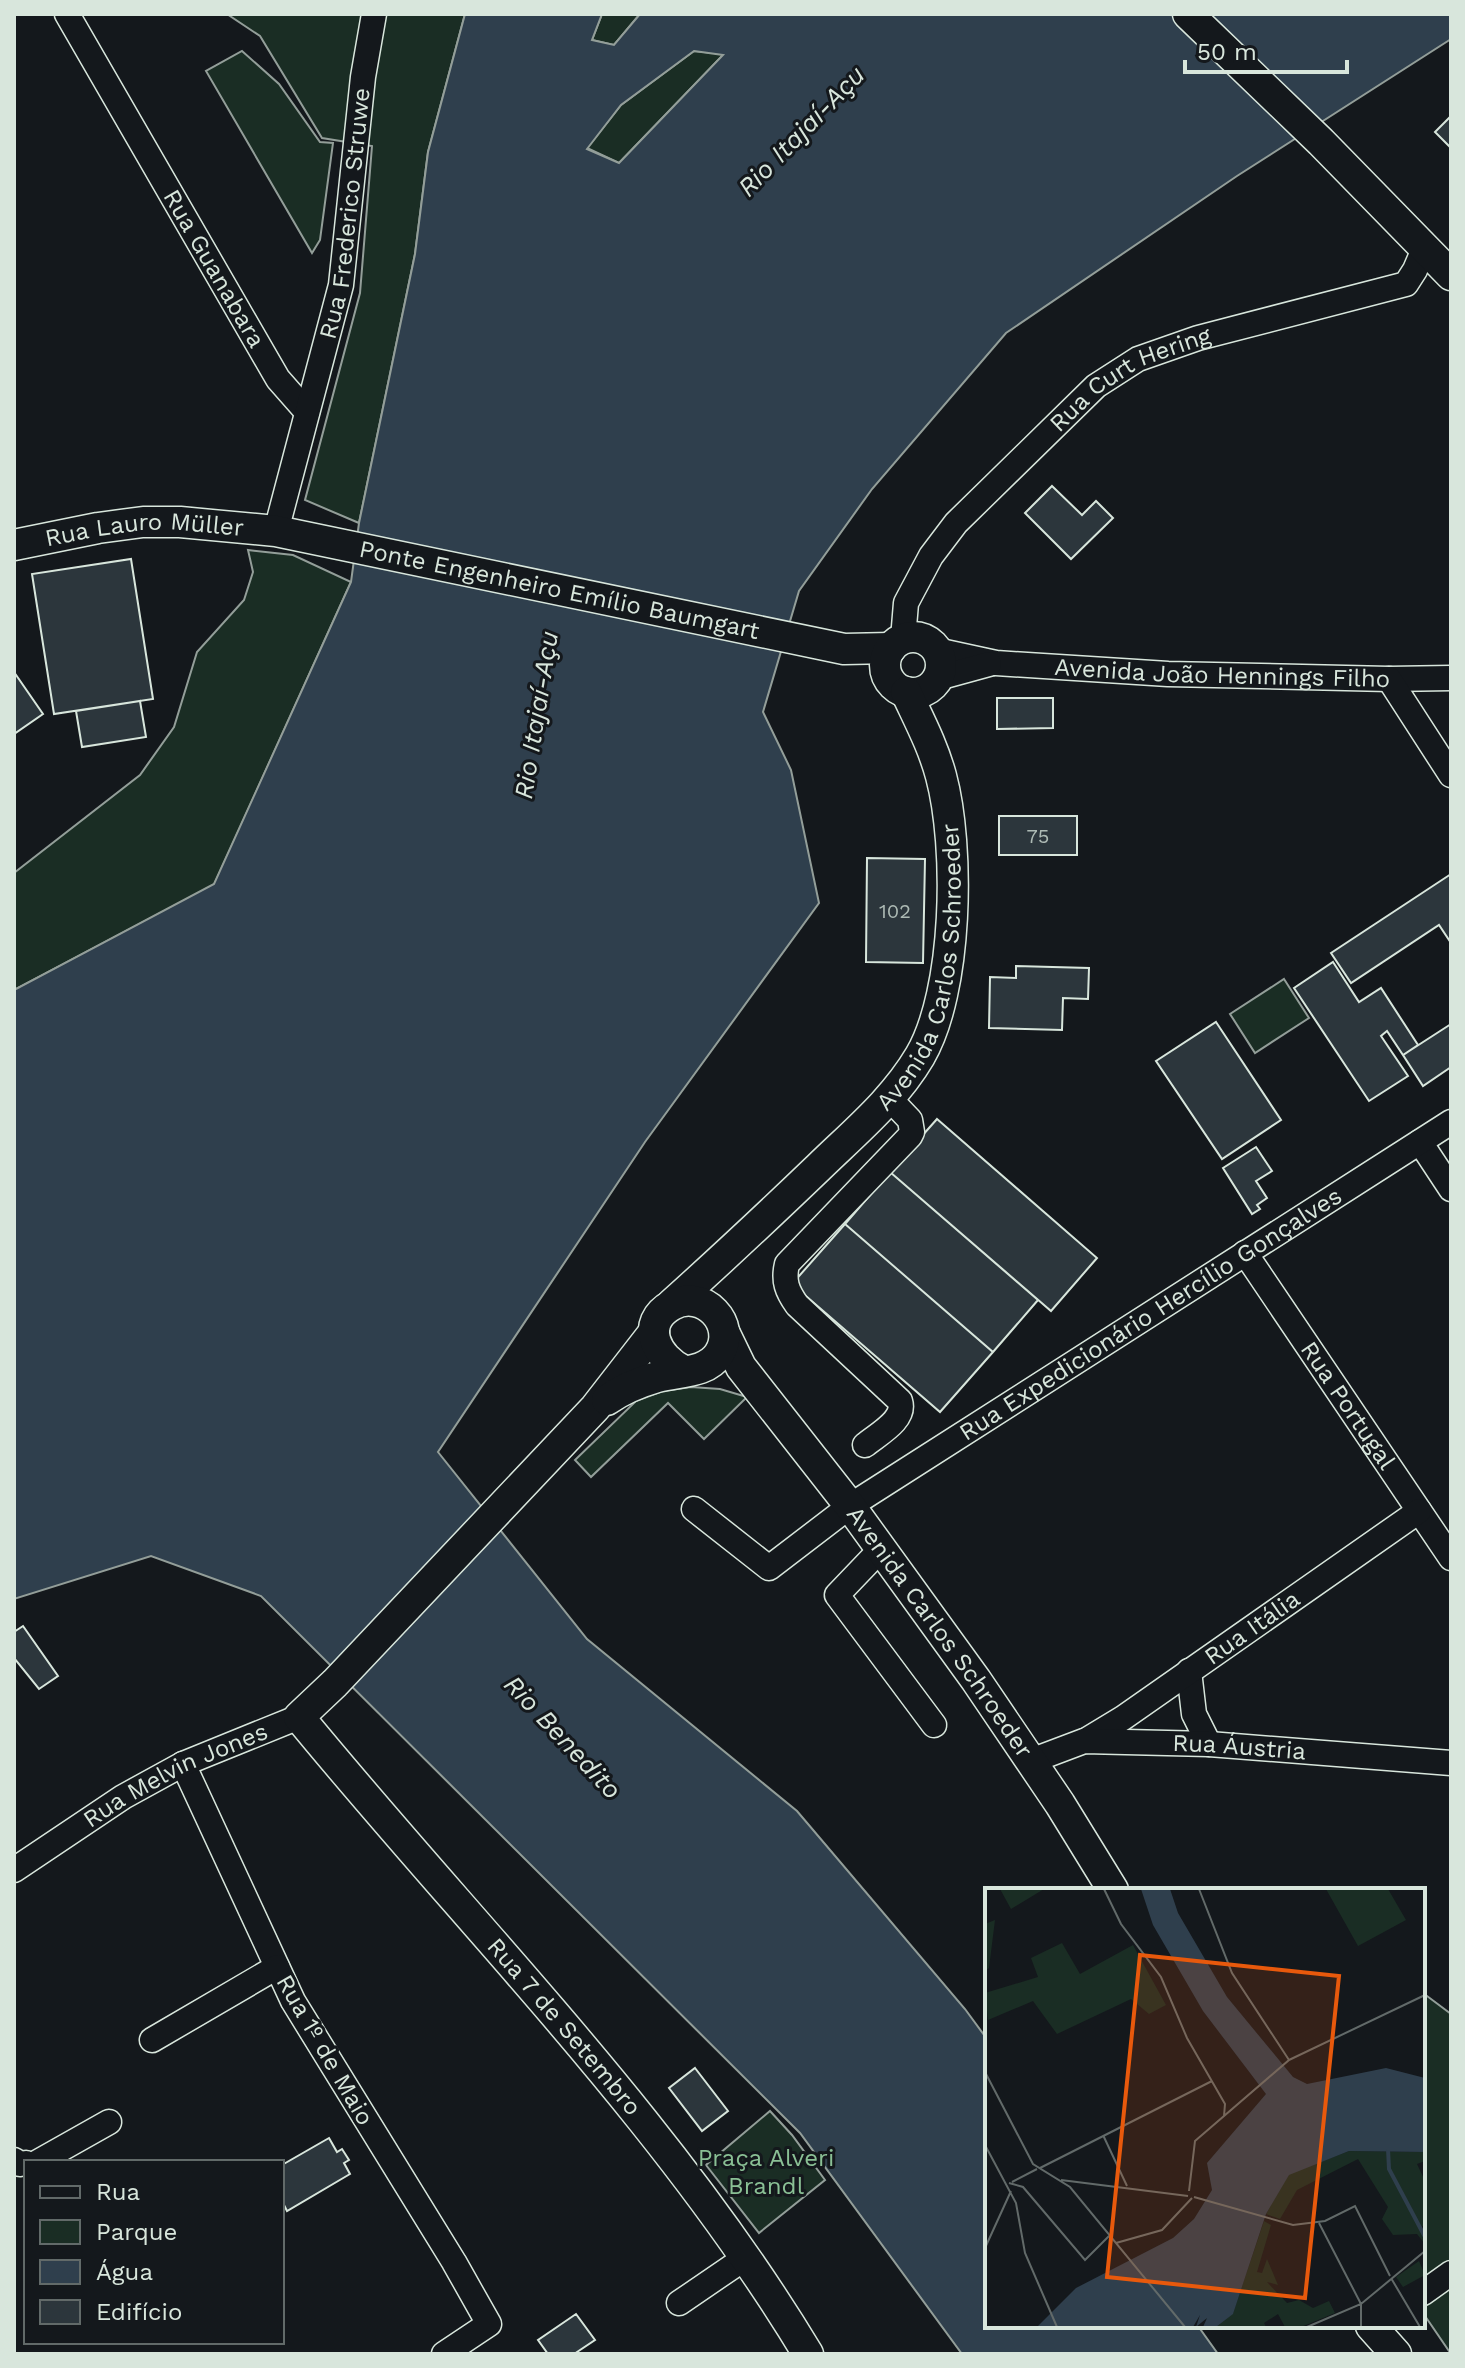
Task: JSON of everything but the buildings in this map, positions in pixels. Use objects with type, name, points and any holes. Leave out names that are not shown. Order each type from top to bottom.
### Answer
[{"type":"main road","points":[[1188,14],[1438,252],[1451,275]]},
{"type":"main road","name":"Rua Lauro Müller","points":[[14,545],[143,522],[180,522],[276,531]]},
{"type":"main road","name":"Ponte Engenheiro Emílio Baumgart","points":[[276,531],[835,648],[913,668]]},
{"type":"main road","name":"Avenida Carlos Schroeder","points":[[672,1304],[890,1099],[921,1054],[930,1034],[948,960],[952,893],[949,823],[913,668]]},
{"type":"main road","name":"Avenida Carlos Schroeder","points":[[752,1231],[728,1275],[723,1299],[724,1329],[731,1352],[850,1506],[976,1680],[1112,1888]]},
{"type":"main road","points":[[595,1408],[636,1384],[690,1371],[718,1357],[724,1345],[724,1329],[708,1305],[696,1301],[672,1304],[657,1321],[654,1332],[655,1345],[662,1357],[671,1365],[690,1371],[735,1374],[752,1383]]},
{"type":"main road","points":[[595,1408],[654,1332]]},
{"type":"main road","name":"Rua Melvin Jones","points":[[299,1717],[335,1683],[595,1408]]},
{"type":"main road","name":"Rua 7 de Setembro","points":[[299,1717],[648,2127],[745,2258],[808,2354]]},
{"type":"main road","points":[[1375,2328],[1396,2354]]},
{"type":"street","name":"Rua Guanabara","points":[[67,14],[278,379],[307,412]]},
{"type":"street","name":"Rua Frederico Struwe","points":[[307,412],[341,285],[363,77],[374,14]]},
{"type":"street","name":"Rua Curt Hering","points":[[913,668],[906,603],[931,556],[956,523],[1096,386],[1138,359],[1198,338],[1406,284],[1415,270],[1438,252]]},
{"type":"street","points":[[276,531],[307,412]]},
{"type":"street","name":"Avenida João Hennings Filho","points":[[913,668],[996,663],[1168,674],[1451,678]]},
{"type":"street","points":[[1389,679],[1443,744],[1451,775]]},
{"type":"street","points":[[865,1445],[900,1416],[900,1401],[797,1305],[788,1292],[784,1277],[787,1264],[910,1136],[910,1120],[890,1099]]},
{"type":"street","name":"Rua Expedicionário Hercílio Gonçalves","points":[[694,1509],[769,1568],[850,1506],[1451,1122]]},
{"type":"street","points":[[1420,1142],[1451,1189]]},
{"type":"street","name":"Rua Portugal","points":[[1245,1253],[1451,1558]]},
{"type":"street","name":"Rua Itália","points":[[1084,1741],[1123,1718],[1419,1511]]},
{"type":"street","points":[[881,1549],[837,1595],[934,1725]]},
{"type":"street","points":[[1189,1671],[1194,1714],[1209,1744]]},
{"type":"street","name":"Rua Melvin Jones","points":[[14,1870],[123,1797],[183,1764],[299,1717]]},
{"type":"street","name":"Rua Áustria","points":[[1031,1761],[1084,1741],[1209,1744],[1451,1763]]},
{"type":"street","name":"Rua 1º de Maio","points":[[183,1764],[277,1967],[316,2040],[489,2324],[444,2354]]},
{"type":"street","points":[[152,2040],[277,1967]]},
{"type":"street","points":[[42,2160],[109,2122]]},
{"type":"street","points":[[679,2303],[745,2258]]},
{"type":"street","points":[[1425,2292],[1451,2273]]},
{"type":"green space","points":[[227,14],[465,14],[428,152],[415,254],[359,523],[305,500],[360,293],[372,146],[322,138],[260,36]]},
{"type":"green space","points":[[602,14],[640,14],[614,45],[592,40]]},
{"type":"green space","points":[[242,51],[279,84],[320,142],[333,143],[320,240],[312,253],[206,71]]},
{"type":"green space","points":[[694,51],[724,54],[619,163],[587,148],[621,105]]},
{"type":"green space","points":[[248,550],[293,555],[351,582],[214,885],[14,990],[14,873],[140,775],[174,727],[197,652],[244,600],[253,572]]},
{"type":"green space","points":[[1284,979],[1309,1018],[1255,1053],[1230,1014]]},
{"type":"green space","points":[[691,1387],[720,1389],[747,1397],[704,1439],[668,1403],[591,1477],[575,1460],[636,1401],[663,1391]]},
{"type":"green space","points":[[1425,1994],[1451,2014],[1451,2354],[1425,2316]]},
{"type":"green space","name":"Praça Alveri Brandl","points":[[770,2111],[825,2180],[759,2233],[706,2165]]},
{"type":"water","points":[[465,14],[602,14],[592,40],[614,45],[640,14],[1451,14],[1451,39],[1237,176],[1006,333],[872,489],[799,591],[763,712],[791,770],[819,903],[645,1142],[438,1452],[587,1639],[797,1811],[985,2036],[985,2328],[1199,2328],[1218,2354],[962,2354],[800,2133],[261,1596],[151,1556],[14,1599],[14,990],[214,884],[351,582],[359,523],[415,254],[428,152]],"holes":[[[694,51],[723,55],[619,163],[587,149],[621,105]]]},
{"type":"water label","name":"Rio Itajaí-Açu","points":[[801,131]]},
{"type":"water label","name":"Rio Itajaí-Açu","points":[[536,715]]},
{"type":"water label","name":"Rio Benedito","points":[[563,1737]]}]
